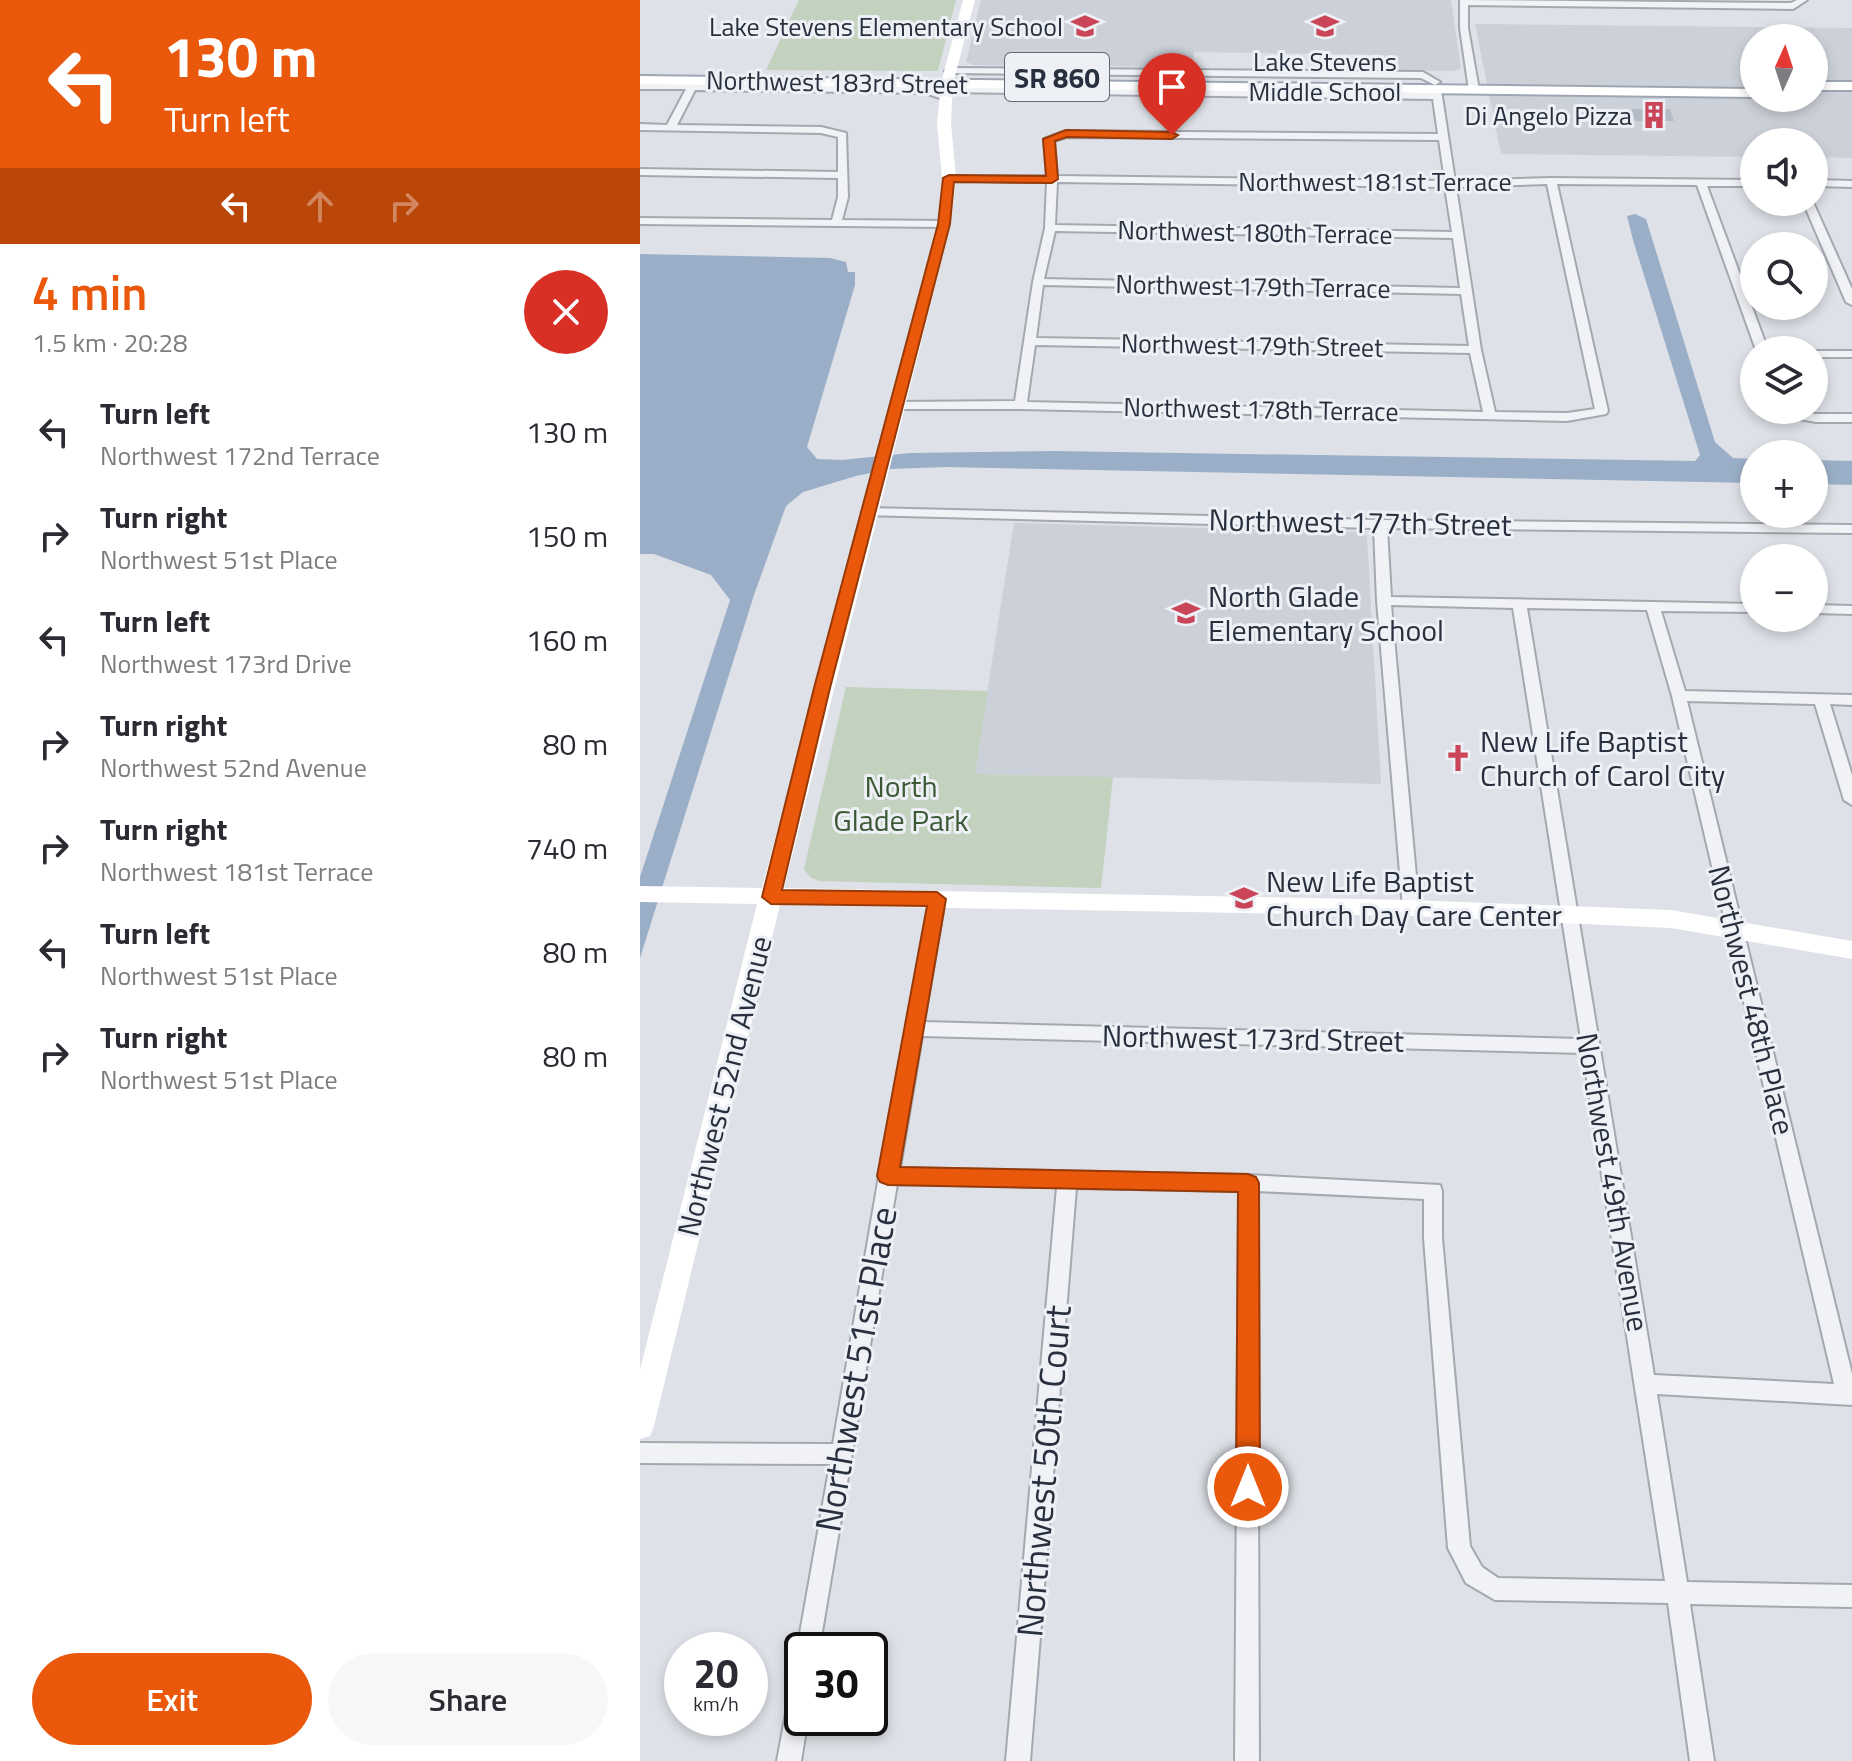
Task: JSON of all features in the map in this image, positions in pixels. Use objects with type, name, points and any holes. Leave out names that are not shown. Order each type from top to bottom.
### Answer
[{"type":"main road","name":"Northwest 183rd Street","points":[[640,72],[948,83],[1184,75],[1436,89]]},
{"type":"main road","points":[[1154,86],[1184,75]]},
{"type":"main road","name":"Northwest 183rd Street","points":[[640,83],[1436,89],[1474,86],[1740,87]]},
{"type":"main road","points":[[1667,93],[1702,85]]},
{"type":"main road","name":"Northwest 183rd Street","points":[[1474,86],[1667,93],[1719,93],[1740,90]]},
{"type":"main road","points":[[1828,86],[1852,86]]},
{"type":"main road","points":[[1828,94],[1852,94]]},
{"type":"street","name":"Northwest 52nd Avenue","points":[[640,1426],[868,512],[944,224],[949,178],[944,123],[948,83],[969,0]]},
{"type":"street","points":[[1474,86],[1464,29],[1464,1],[1802,2]]},
{"type":"street","points":[[948,83],[1436,89],[1475,350],[1489,413]]},
{"type":"street","points":[[671,127],[694,84]]},
{"type":"street","points":[[640,127],[821,130],[843,135],[843,197],[836,224]]},
{"type":"street","points":[[1021,405],[1038,282],[1050,228],[1052,179],[1049,139],[1066,134],[1442,137]]},
{"type":"street","points":[[640,172],[844,175]]},
{"type":"street","name":"Northwest 181st Terrace","points":[[949,178],[1450,184],[1551,181],[1740,183]]},
{"type":"street","name":"Northwest 178th Terrace","points":[[896,406],[1021,405],[1567,417],[1602,411],[1551,181]]},
{"type":"street","points":[[1701,182],[1757,336]]},
{"type":"street","points":[[1828,183],[1852,184]]},
{"type":"street","points":[[1814,216],[1852,302]]},
{"type":"street","points":[[640,221],[944,224]]},
{"type":"street","name":"Northwest 180th Terrace","points":[[1050,228],[1459,235]]},
{"type":"street","name":"Northwest 179th Terrace","points":[[1038,282],[1467,291]]},
{"type":"street","name":"Northwest 179th Street","points":[[1030,341],[1475,350]]},
{"type":"street","points":[[1828,354],[1852,354]]},
{"type":"street","points":[[1828,418],[1852,418]]},
{"type":"street","name":"Northwest 177th Street","points":[[868,512],[1380,524],[1852,529]]},
{"type":"street","points":[[1380,524],[1411,908]]},
{"type":"street","points":[[1384,601],[1740,608]]},
{"type":"street","name":"Northwest 49th Avenue","points":[[1519,604],[1567,914],[1648,1384],[1702,1761]]},
{"type":"street","name":"Northwest 48th Place","points":[[1653,606],[1679,696],[1850,1395]]},
{"type":"street","points":[[1828,609],[1852,610]]},
{"type":"street","points":[[1679,696],[1852,700]]},
{"type":"street","points":[[1821,699],[1852,800]]},
{"type":"street","points":[[640,894],[1411,908],[1567,914],[1671,919],[1852,950]]},
{"type":"street","name":"Northwest 51st Place","points":[[811,1632],[937,899]]},
{"type":"street","name":"Northwest 173rd Street","points":[[916,1029],[1590,1046]]},
{"type":"street","points":[[888,1176],[1248,1183],[1433,1191],[1433,1238],[1459,1548],[1474,1575],[1495,1589],[1852,1596]]},
{"type":"street","name":"Northwest 50th Court","points":[[1018,1761],[1067,1181]]},
{"type":"street","points":[[1247,1761],[1248,1183]]},
{"type":"street","points":[[1648,1384],[1850,1395]]},
{"type":"street","points":[[640,1453],[841,1454]]},
{"type":"street","points":[[789,1761],[793,1736]]},
{"type":"shaded area","points":[[981,0],[1451,0],[1461,68],[1455,71],[1386,70],[1384,55],[1194,52],[1192,67],[974,65],[966,62]]},
{"type":"shaded area","points":[[1475,24],[1740,27],[1740,112],[1828,112],[1828,28],[1852,28],[1852,158],[1828,157],[1828,128],[1740,128],[1740,157],[1501,154]]},
{"type":"shaded area","name":"North Glade Elementary School","points":[[1014,523],[1364,532],[1367,536],[1381,784],[974,774]]},
{"type":"green space","points":[[799,0],[956,0],[938,71],[766,70]]},
{"type":"green space","name":"North Glade Park","points":[[846,687],[988,691],[975,774],[1113,777],[1101,888],[819,881],[810,877],[804,869]]},
{"type":"water","points":[[1635,214],[1646,219],[1715,442],[1733,458],[1740,458],[1740,483],[946,467],[891,469],[803,492],[786,506],[754,595],[640,958],[640,877],[730,600],[711,575],[654,554],[640,554],[640,254],[830,258],[846,262],[848,272],[855,272],[855,285],[807,447],[817,459],[842,460],[910,453],[1054,451],[1695,461],[1700,455],[1627,216]]},
{"type":"water","points":[[1828,460],[1852,461],[1852,485],[1828,484]]},
{"type":"building","name":"Di Angelo Pizza","points":[[1632,109],[1670,109],[1674,121],[1635,121]]},
{"type":"place","name":"Lake Stevens Elementary School","points":[[1085,26]]},
{"type":"place","name":"Lake Stevens Middle School","points":[[1325,26]]},
{"type":"place","name":"Di Angelo Pizza","points":[[1654,115]]},
{"type":"place","name":"North Glade Elementary School","points":[[1186,613]]},
{"type":"place","name":"New Life Baptist Church of Carol City","points":[[1458,758]]},
{"type":"place","name":"New Life Baptist Church Day Care Center","points":[[1244,898]]},
{"type":"route","points":[[1172,135],[1066,134],[1049,139],[1052,179],[949,178],[944,224],[822,688],[771,897],[937,899],[888,1176],[1248,1183],[1248,1487]]}]
